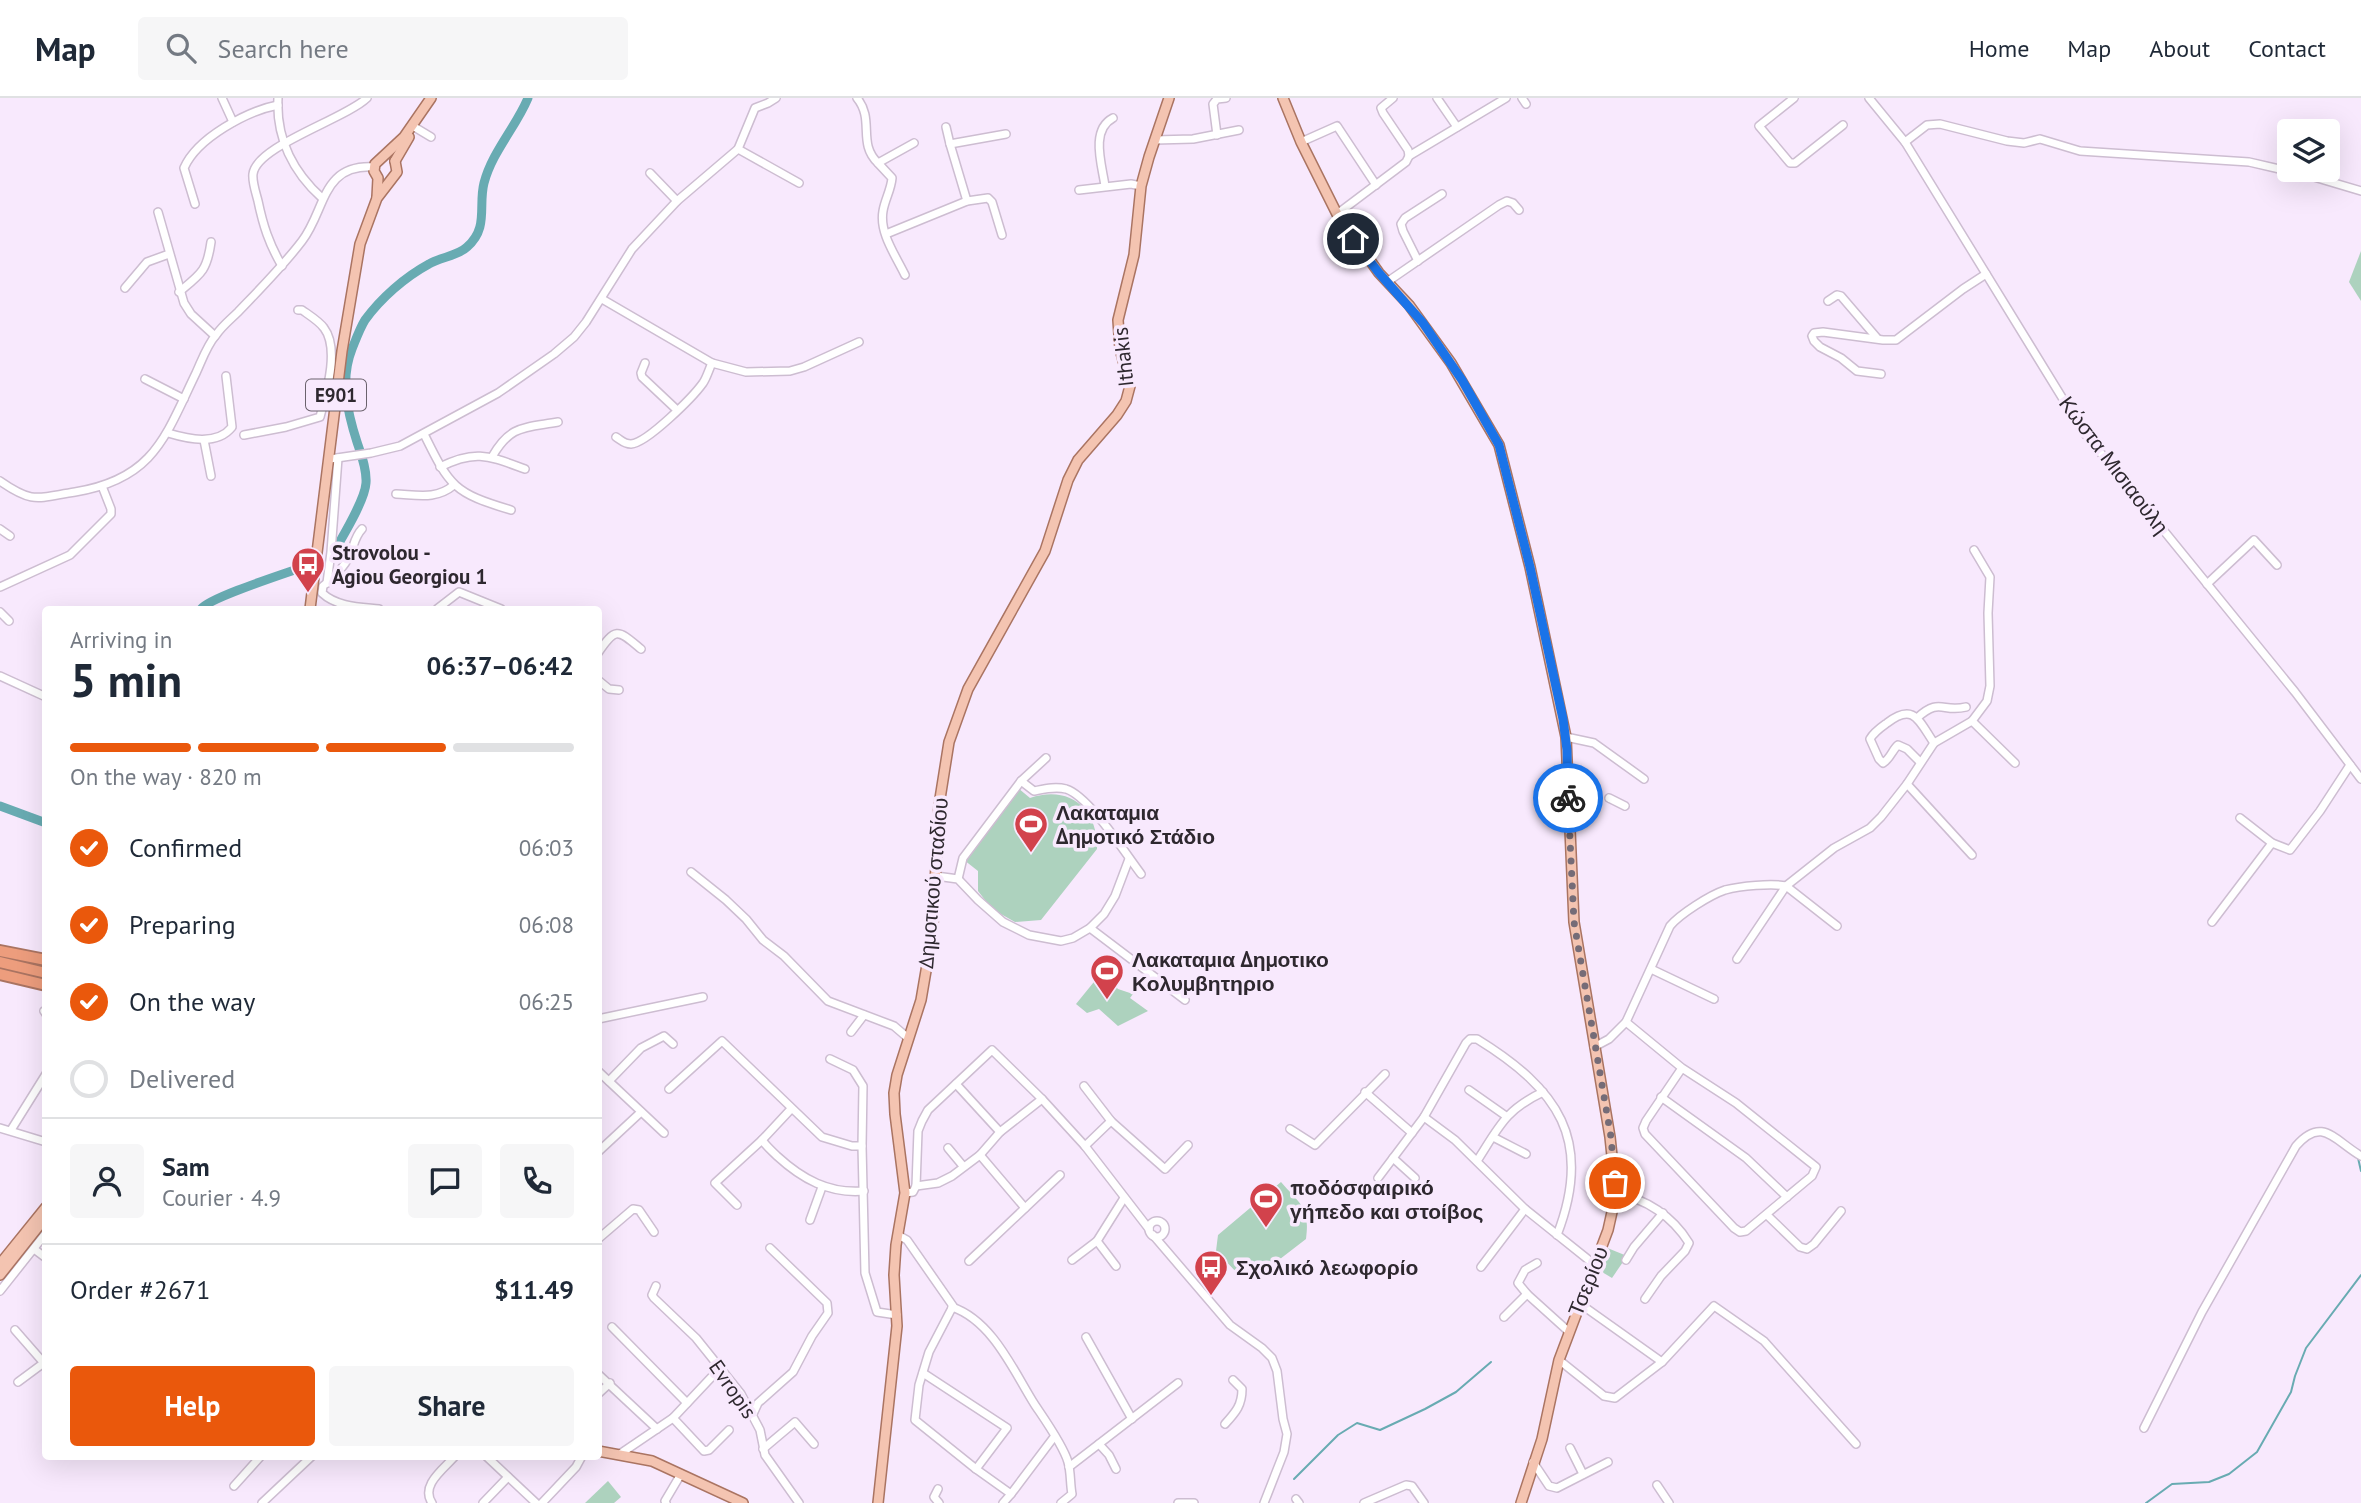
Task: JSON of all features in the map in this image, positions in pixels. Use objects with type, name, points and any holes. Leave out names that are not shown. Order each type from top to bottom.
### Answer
[{"type":"highway","points":[[0,951],[42,959]]},
{"type":"highway","points":[[0,962],[42,972]]},
{"type":"highway","points":[[0,974],[42,984]]},
{"type":"main road","name":"E901","points":[[312,606],[334,459],[334,374],[359,244],[377,198],[397,172],[395,161],[433,98]]},
{"type":"main road","name":"E901","points":[[377,198],[378,178],[374,167],[377,160],[384,157],[404,137],[433,98]]},
{"type":"main road","name":"Ithakis","points":[[1021,592],[1045,551],[1068,480],[1078,460],[1126,401],[1130,386],[1120,349],[1118,320],[1134,255],[1141,186],[1169,98]]},
{"type":"main road","name":"Τσερίου","points":[[1283,98],[1301,142],[1337,214],[1353,239],[1423,323],[1492,430],[1506,465],[1566,737],[1574,922],[1611,1137],[1616,1194],[1608,1230],[1559,1360],[1542,1439],[1521,1503]]},
{"type":"main road","points":[[384,157],[395,161]]},
{"type":"main road","points":[[378,178],[389,180]]},
{"type":"main road","name":"Δημοτικού σταδίου","points":[[881,1478],[897,1326],[894,1275],[905,1193],[894,1093],[921,1000],[928,960],[939,805],[949,742],[968,689],[1021,592]]},
{"type":"main road","points":[[0,1264],[42,1212]]},
{"type":"main road","points":[[0,1275],[42,1222]]},
{"type":"main road","points":[[602,1452],[652,1461],[743,1503]]},
{"type":"main road","points":[[878,1503],[881,1478]]},
{"type":"main road","points":[[881,1478],[883,1503]]},
{"type":"street","points":[[222,98],[233,122]]},
{"type":"street","points":[[282,266],[264,231],[252,175],[256,165],[284,142],[343,115],[367,98]]},
{"type":"street","points":[[326,584],[331,552],[334,459],[400,446],[498,393],[554,354],[574,337],[602,299],[632,249],[677,201],[738,149],[755,108],[776,98]]},
{"type":"street","points":[[857,98],[864,106],[867,116],[867,147],[892,178],[891,190],[882,215],[886,233],[905,275]]},
{"type":"street","points":[[1217,135],[1213,104],[1217,99],[1226,98]]},
{"type":"street","points":[[1393,98],[1381,108],[1382,113],[1408,150],[1409,156]]},
{"type":"street","points":[[1437,98],[1457,127]]},
{"type":"street","points":[[1337,214],[1406,162],[1409,156],[1506,98]]},
{"type":"street","points":[[1794,98],[1759,126],[1790,163],[1795,163],[1843,125]]},
{"type":"street","name":"Κώστα Μισιαούλη","points":[[1869,98],[1905,142],[2082,430],[2295,692],[2361,779]]},
{"type":"street","points":[[195,204],[184,168],[187,160],[233,122],[278,101],[284,142],[294,166],[322,198]]},
{"type":"street","points":[[1105,186],[1099,140],[1107,121],[1113,118]]},
{"type":"street","points":[[1905,142],[1927,125],[1940,124],[2007,141],[2024,143],[2040,139],[2080,151],[2249,162],[2361,191]]},
{"type":"street","points":[[1301,142],[1337,126],[1376,185]]},
{"type":"street","points":[[946,127],[967,201]]},
{"type":"street","points":[[416,128],[431,136]]},
{"type":"street","points":[[1155,140],[1194,139],[1239,130]]},
{"type":"street","points":[[950,144],[1006,134]]},
{"type":"street","points":[[878,163],[914,143]]},
{"type":"street","points":[[738,149],[799,183]]},
{"type":"street","points":[[0,481],[22,496],[30,498],[102,486],[139,467],[168,433],[215,336],[282,266],[304,238],[328,187],[346,172],[374,167]]},
{"type":"street","points":[[650,173],[677,201]]},
{"type":"street","points":[[1080,190],[1131,184],[1141,186]]},
{"type":"street","points":[[1418,261],[1401,224],[1405,218],[1442,194]]},
{"type":"street","points":[[886,233],[967,201],[988,198],[992,202],[1002,235]]},
{"type":"street","points":[[1387,282],[1499,205],[1507,201],[1519,210]]},
{"type":"street","points":[[158,212],[179,292],[191,313],[215,336]]},
{"type":"street","points":[[179,292],[205,268],[209,261],[211,242]]},
{"type":"street","points":[[125,288],[147,262],[169,254]]},
{"type":"street","points":[[1881,374],[1857,371],[1842,358],[1821,347],[1812,336],[1814,333],[1823,332],[1896,340],[1986,274]]},
{"type":"street","points":[[1828,301],[1837,295],[1841,296],[1878,339]]},
{"type":"street","points":[[602,299],[712,363],[746,372],[790,371],[859,342]]},
{"type":"street","points":[[244,435],[320,417],[334,374],[330,342],[324,328],[302,310],[298,310]]},
{"type":"street","points":[[645,363],[640,373],[642,377],[677,410]]},
{"type":"street","points":[[616,437],[626,444],[645,439],[704,382],[712,363]]},
{"type":"street","points":[[168,433],[204,440],[226,434],[232,427],[226,376]]},
{"type":"street","points":[[145,379],[184,399]]},
{"type":"street","points":[[492,457],[510,433],[522,428],[558,422]]},
{"type":"street","points":[[425,434],[440,467],[454,485],[475,499],[511,510]]},
{"type":"street","points":[[204,440],[211,475]]},
{"type":"street","points":[[440,467],[474,455],[492,457],[525,469]]},
{"type":"street","points":[[396,494],[436,495],[454,485]]},
{"type":"street","points":[[0,587],[58,562],[79,547],[111,514],[102,486]]},
{"type":"street","points":[[351,606],[316,593],[336,575],[349,557],[356,535],[362,528]]},
{"type":"street","points":[[0,529],[10,536]]},
{"type":"street","points":[[2207,584],[2254,540],[2277,565]]},
{"type":"street","points":[[1737,959],[1786,886],[1834,848],[1870,828],[1908,784],[1934,743],[1972,721],[1987,701],[1990,686],[1990,577],[1974,550]]},
{"type":"street","points":[[441,606],[459,592],[494,606]]},
{"type":"street","points":[[0,612],[9,621]]},
{"type":"street","points":[[602,647],[610,635],[615,633],[623,635],[641,649]]},
{"type":"street","points":[[0,676],[42,695]]},
{"type":"street","points":[[602,683],[609,689],[620,690]]},
{"type":"street","points":[[1917,718],[1927,708],[1942,705],[1954,710],[1966,707]]},
{"type":"street","points":[[1920,762],[1907,749],[1898,745],[1884,763],[1879,759],[1870,739],[1873,733],[1900,713],[1908,713],[1917,718],[1934,743]]},
{"type":"street","points":[[1972,721],[2015,763]]},
{"type":"street","points":[[1566,737],[1594,743],[1644,779]]},
{"type":"street","points":[[958,879],[963,858],[1021,781],[1046,758]]},
{"type":"street","points":[[2240,818],[2272,843],[2290,850],[2350,765]]},
{"type":"street","points":[[1021,781],[1034,791],[1052,788],[1067,790],[1083,798],[1141,874]]},
{"type":"street","points":[[1908,784],[1972,855]]},
{"type":"street","points":[[1609,798],[1625,806]]},
{"type":"street","points":[[2212,922],[2272,843]]},
{"type":"street","points":[[936,876],[958,879],[1003,922],[1029,934],[1061,941],[1073,938],[1090,928],[1104,914],[1115,896],[1129,859]]},
{"type":"street","points":[[691,872],[726,900],[763,940],[784,956],[828,1001],[894,1026],[908,1038]]},
{"type":"street","points":[[1594,1047],[1609,1039],[1626,1023],[1670,926],[1678,916],[1725,890],[1776,884],[1786,886],[1837,926]]},
{"type":"street","points":[[1090,928],[1185,1000]]},
{"type":"street","points":[[1651,969],[1714,999]]},
{"type":"street","points":[[602,1018],[703,997]]},
{"type":"street","points":[[851,1032],[864,1015]]},
{"type":"street","points":[[1626,1023],[1816,1167],[1812,1176],[1746,1231],[1737,1230],[1645,1134],[1643,1128],[1646,1121],[1682,1068]]},
{"type":"street","points":[[608,1081],[641,1048],[664,1036],[673,1044]]},
{"type":"street","points":[[1378,1178],[1424,1116],[1466,1043],[1473,1038],[1518,1068],[1543,1092],[1562,1121],[1572,1161],[1572,1182],[1568,1206],[1557,1235]]},
{"type":"street","points":[[669,1089],[722,1041],[822,1137],[852,1146],[862,1146]]},
{"type":"street","points":[[905,1193],[913,1192],[916,1186],[918,1130],[928,1110],[992,1050],[1085,1146],[1151,1232],[1230,1325],[1272,1358],[1277,1371],[1287,1434],[1284,1452],[1264,1503]]},
{"type":"street","points":[[830,1059],[853,1070],[863,1086],[862,1146],[867,1285],[877,1312],[897,1315]]},
{"type":"street","points":[[1290,1129],[1315,1145],[1385,1074]]},
{"type":"street","points":[[602,1075],[664,1133]]},
{"type":"street","points":[[11,1130],[42,1080]]},
{"type":"street","points":[[956,1084],[1000,1132]]},
{"type":"street","points":[[1084,1086],[1111,1121],[1165,1169],[1188,1145]]},
{"type":"street","points":[[1469,1090],[1506,1116]]},
{"type":"street","points":[[1365,1092],[1412,1133]]},
{"type":"street","points":[[1477,1161],[1506,1116],[1522,1102],[1543,1092]]},
{"type":"street","points":[[1661,1097],[1746,1158],[1787,1197]]},
{"type":"street","points":[[916,1186],[945,1181],[980,1155],[1000,1132],[1042,1099]]},
{"type":"street","points":[[737,1205],[715,1183],[791,1109]]},
{"type":"street","points":[[602,1148],[641,1112]]},
{"type":"street","points":[[1424,1116],[1455,1140],[1525,1209],[1595,1265]]},
{"type":"street","points":[[1085,1146],[1111,1121]]},
{"type":"street","points":[[0,1128],[42,1142]]},
{"type":"street","points":[[2144,1428],[2202,1312],[2296,1146],[2306,1135],[2316,1130],[2324,1132],[2361,1156]]},
{"type":"street","points":[[1493,1137],[1526,1154]]},
{"type":"street","points":[[762,1140],[795,1173],[822,1186],[853,1192],[864,1191]]},
{"type":"street","points":[[948,1148],[963,1166]]},
{"type":"street","points":[[980,1155],[1025,1208]]},
{"type":"street","points":[[1393,1158],[1415,1178]]},
{"type":"street","points":[[969,1261],[1060,1175]]},
{"type":"street","points":[[810,1220],[822,1186]]},
{"type":"street","points":[[1616,1194],[1627,1195],[1663,1213],[1689,1243],[1645,1299]]},
{"type":"street","points":[[1072,1260],[1097,1241],[1124,1198]]},
{"type":"street","points":[[602,1236],[633,1209],[639,1210],[654,1232]]},
{"type":"street","points":[[1481,1267],[1525,1209]]},
{"type":"street","points":[[1767,1215],[1800,1247],[1807,1249],[1841,1211]]},
{"type":"street","points":[[1626,1260],[1663,1213]]},
{"type":"street","points":[[898,1235],[906,1240],[952,1307],[966,1313],[992,1337],[1013,1365],[1068,1461],[1072,1494],[1061,1503]]},
{"type":"street","points":[[0,1291],[42,1238]]},
{"type":"street","points":[[1097,1241],[1116,1266]]},
{"type":"street","points":[[753,1413],[758,1403],[793,1372],[829,1308],[770,1248]]},
{"type":"street","points":[[34,1249],[42,1255]]},
{"type":"street","points":[[1537,1263],[1525,1270],[1518,1283],[1568,1331]]},
{"type":"street","name":"Evropis","points":[[656,1286],[652,1294],[654,1298],[696,1338],[721,1367],[753,1413],[760,1430],[763,1449],[799,1503]]},
{"type":"street","points":[[1504,1317],[1527,1294]]},
{"type":"street","points":[[1579,1303],[1662,1362]]},
{"type":"street","points":[[1559,1360],[1610,1399],[1615,1398],[1662,1362],[1714,1306],[1764,1341],[1856,1444]]},
{"type":"street","points":[[952,1307],[929,1352],[919,1385],[915,1420],[1011,1494]]},
{"type":"street","points":[[612,1327],[687,1403]]},
{"type":"street","points":[[15,1330],[42,1360]]},
{"type":"street","points":[[1086,1337],[1132,1419]]},
{"type":"street","points":[[18,1382],[42,1364]]},
{"type":"street","points":[[620,1454],[673,1418],[721,1367]]},
{"type":"street","points":[[923,1373],[1007,1429],[976,1469]]},
{"type":"street","points":[[602,1377],[657,1429]]},
{"type":"street","points":[[1225,1424],[1242,1401],[1242,1389],[1233,1380]]},
{"type":"street","points":[[1069,1467],[1178,1383]]},
{"type":"street","points":[[602,1391],[610,1384]]},
{"type":"street","points":[[673,1418],[704,1451],[709,1450],[729,1430]]},
{"type":"street","points":[[763,1449],[795,1422],[814,1444]]},
{"type":"street","points":[[1003,1503],[1054,1437]]},
{"type":"street","points":[[1099,1444],[1116,1469]]},
{"type":"street","points":[[1570,1448],[1583,1474]]},
{"type":"street","points":[[234,1486],[257,1460]]},
{"type":"street","points":[[262,1503],[308,1460]]},
{"type":"street","points":[[432,1503],[427,1495],[431,1482],[452,1460]]},
{"type":"street","points":[[490,1460],[536,1503]]},
{"type":"street","points":[[542,1503],[580,1460]]},
{"type":"street","points":[[1533,1462],[1553,1488],[1557,1489],[1608,1462]]},
{"type":"street","points":[[666,1503],[681,1474]]},
{"type":"street","points":[[482,1503],[508,1477]]},
{"type":"street","points":[[1364,1503],[1406,1485],[1412,1486],[1424,1503]]},
{"type":"street","points":[[1657,1485],[1669,1503]]},
{"type":"street","points":[[938,1489],[934,1497],[939,1503]]},
{"type":"street","points":[[1178,1503],[1194,1503]]},
{"type":"green space","points":[[2361,251],[2361,301],[2349,282]]},
{"type":"green space","name":"Λακαταμια Δημοτικό Στάδιο","points":[[1018,788],[1030,798],[1057,795],[1078,803],[1087,811],[1092,822],[1097,849],[1041,920],[1015,922],[992,909],[978,891],[978,871],[964,860]]},
{"type":"green space","name":"Λακαταμια Δημοτικο Κολυμβητηριο","points":[[1102,972],[1118,989],[1133,994],[1130,998],[1148,1011],[1118,1026],[1099,1009],[1087,1013],[1076,1004]]},
{"type":"green space","name":"ποδόσφαιρικό γήπεδο και στοίβος","points":[[1281,1182],[1305,1213],[1306,1239],[1253,1280],[1241,1277],[1216,1251],[1218,1235]]},
{"type":"green space","points":[[1605,1247],[1627,1256],[1612,1278],[1597,1269]]},
{"type":"green space","points":[[608,1481],[621,1497],[614,1503],[585,1503]]},
{"type":"waterway","points":[[335,550],[358,507],[366,483],[365,467],[350,419],[346,395],[348,360],[358,334],[371,312],[402,282],[433,262],[463,250],[474,240],[482,216],[482,192],[488,172],[528,98]]},
{"type":"waterway","points":[[205,606],[234,592],[309,565]]},
{"type":"waterway","points":[[0,806],[42,822]]},
{"type":"waterway","points":[[2358,1158],[2361,1171]]},
{"type":"waterway","points":[[2146,1503],[2172,1484],[2209,1482],[2229,1474],[2257,1452],[2291,1392],[2306,1348],[2361,1275]]},
{"type":"waterway","points":[[1294,1479],[1338,1435],[1357,1423],[1380,1430],[1456,1392],[1491,1362]]},
{"type":"way so far","points":[[1568,798],[1574,922],[1611,1137],[1615,1183]]},
{"type":"place","name":"Strovolou - Agiou Georgiou 1","points":[[308,594]]},
{"type":"place","name":"Λακαταμια Δημοτικό Στάδιο","points":[[1031,854]]},
{"type":"place","name":"Λακαταμια Δημοτικο Κολυμβητηριο","points":[[1107,1001]]},
{"type":"place","name":"ποδόσφαιρικό γήπεδο και στοίβος","points":[[1266,1229]]},
{"type":"place","name":"Σχολικό λεωφορίο","points":[[1211,1297]]},
{"type":"route","points":[[1353,239],[1423,323],[1462,380],[1499,445],[1530,567],[1563,719],[1568,798]]}]
